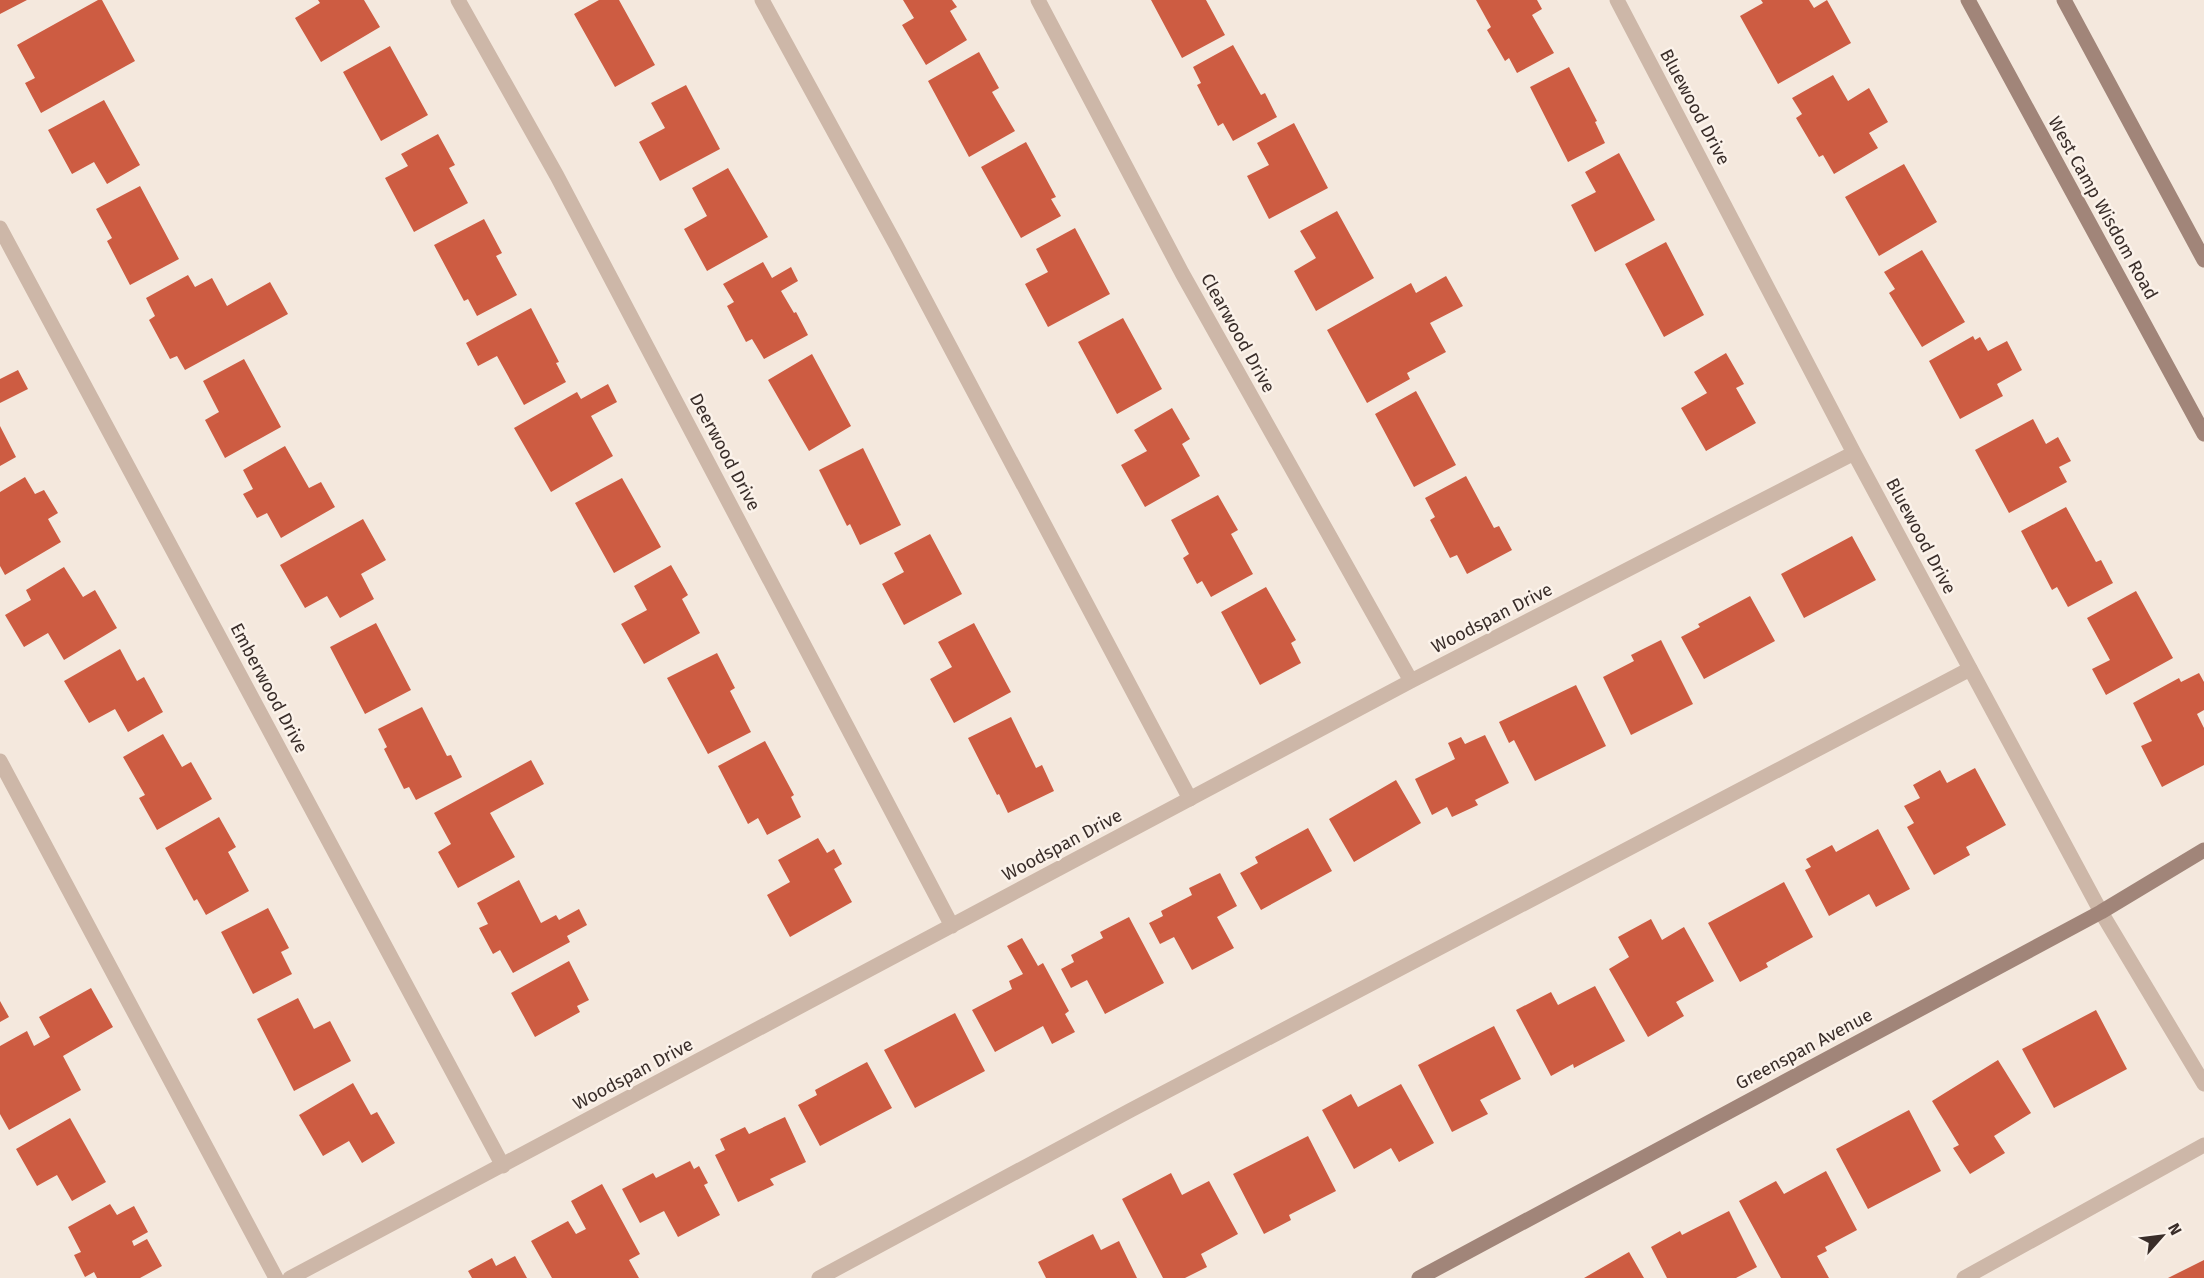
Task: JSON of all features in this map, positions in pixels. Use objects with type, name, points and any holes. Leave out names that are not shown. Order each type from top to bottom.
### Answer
[{"type":"street","name":"Deerwood Drive","points":[[458,0],[557,176],[952,926]]},
{"type":"street","points":[[762,0],[896,244],[1190,799]]},
{"type":"street","name":"Clearwood Drive","points":[[1038,0],[1182,273],[1411,681]]},
{"type":"street","name":"Bluewood Drive","points":[[1617,0],[1854,453],[2101,912],[2204,1084]]},
{"type":"street","name":"West Camp Wisdom Road","points":[[1968,0],[2204,434]]},
{"type":"street","points":[[2064,0],[2204,260]]},
{"type":"street","name":"Emberwood Drive","points":[[0,228],[503,1166]]},
{"type":"street","name":"Woodspan Drive","points":[[290,1278],[1411,681],[1854,453]]},
{"type":"street","points":[[819,1278],[1131,1110],[1970,669]]},
{"type":"street","points":[[0,761],[276,1278]]},
{"type":"street","name":"Greenspan Avenue","points":[[1419,1278],[2101,912],[2204,850]]},
{"type":"street","points":[[1964,1278],[2204,1145]]},
{"type":"building","points":[[0,0],[27,0],[0,14]]},
{"type":"building","points":[[98,0],[102,0],[135,61],[41,113],[25,83],[35,78],[17,45]]},
{"type":"building","points":[[318,0],[364,0],[380,27],[321,62],[295,18],[320,3]]},
{"type":"building","points":[[599,0],[619,0],[655,65],[615,87],[574,14]]},
{"type":"building","points":[[903,0],[952,0],[957,7],[950,11],[967,40],[926,65],[902,25],[914,18]]},
{"type":"building","points":[[1151,0],[1206,0],[1225,35],[1182,58]]},
{"type":"building","points":[[1476,0],[1537,0],[1542,9],[1532,15],[1554,53],[1517,73],[1509,58],[1505,61],[1487,30],[1491,27]]},
{"type":"building","points":[[1761,0],[1809,0],[1814,8],[1827,0],[1851,43],[1778,84],[1740,16],[1763,3]]},
{"type":"building","points":[[1233,45],[1261,95],[1265,93],[1277,117],[1233,141],[1223,123],[1218,126],[1197,85],[1201,83],[1193,67]]},
{"type":"building","points":[[390,46],[428,115],[381,141],[343,72]]},
{"type":"building","points":[[979,52],[999,88],[992,92],[1015,131],[969,157],[928,81]]},
{"type":"building","points":[[1569,67],[1597,121],[1595,122],[1605,143],[1568,162],[1530,87]]},
{"type":"building","points":[[1833,75],[1848,101],[1869,88],[1888,122],[1869,133],[1878,148],[1834,174],[1823,155],[1819,157],[1796,118],[1802,114],[1792,98]]},
{"type":"building","points":[[686,85],[720,149],[660,181],[639,142],[665,128],[651,103]]},
{"type":"building","points":[[104,100],[140,165],[107,184],[94,162],[72,174],[48,130]]},
{"type":"building","points":[[1294,123],[1328,188],[1269,219],[1247,176],[1269,165],[1257,143]]},
{"type":"building","points":[[438,134],[455,165],[449,168],[468,203],[414,232],[385,178],[408,166],[401,154]]},
{"type":"building","points":[[1026,142],[1056,197],[1051,199],[1061,216],[1021,238],[981,167]]},
{"type":"building","points":[[1619,153],[1655,220],[1595,252],[1571,205],[1596,192],[1585,172]]},
{"type":"building","points":[[1904,164],[1937,222],[1879,256],[1845,197]]},
{"type":"building","points":[[728,168],[768,237],[707,271],[684,229],[707,216],[692,188]]},
{"type":"building","points":[[140,186],[179,259],[130,285],[107,241],[112,238],[96,209]]},
{"type":"building","points":[[1337,211],[1374,278],[1316,311],[1294,271],[1316,258],[1300,231]]},
{"type":"building","points":[[484,219],[502,253],[496,256],[517,295],[477,316],[468,299],[464,301],[434,245]]},
{"type":"building","points":[[1075,228],[1110,294],[1048,327],[1025,284],[1048,272],[1036,249]]},
{"type":"building","points":[[1666,242],[1704,315],[1664,337],[1625,264]]},
{"type":"building","points":[[1922,250],[1965,322],[1922,347],[1889,293],[1895,289],[1884,272]]},
{"type":"building","points":[[763,262],[772,278],[791,267],[798,281],[781,291],[794,313],[796,312],[808,335],[764,359],[752,339],[746,342],[727,306],[734,302],[723,284]]},
{"type":"building","points":[[188,275],[195,287],[212,278],[227,306],[270,282],[288,314],[185,370],[177,356],[170,359],[149,320],[155,316],[146,298]]},
{"type":"building","points":[[1446,276],[1463,306],[1430,323],[1446,352],[1407,373],[1410,379],[1367,403],[1327,330],[1411,283],[1416,293]]},
{"type":"building","points":[[531,308],[559,362],[556,363],[566,382],[524,405],[497,356],[478,366],[466,343]]},
{"type":"building","points":[[1123,318],[1162,389],[1117,414],[1078,342]]},
{"type":"building","points":[[1973,336],[1975,340],[1980,337],[1988,351],[2007,341],[2022,370],[1997,384],[2003,396],[1960,419],[1929,361]]},
{"type":"building","points":[[1726,353],[1744,384],[1736,388],[1756,423],[1706,451],[1681,408],[1707,393],[1694,372]]},
{"type":"building","points":[[812,354],[851,426],[809,451],[768,380]]},
{"type":"building","points":[[244,359],[281,427],[225,458],[205,420],[219,412],[203,381]]},
{"type":"building","points":[[18,370],[28,389],[0,403],[0,379]]},
{"type":"building","points":[[608,384],[617,402],[591,416],[613,456],[551,492],[514,428],[577,392],[581,399]]},
{"type":"building","points":[[1416,391],[1456,465],[1414,487],[1375,414]]},
{"type":"building","points":[[1172,408],[1190,439],[1182,444],[1200,476],[1145,507],[1121,465],[1147,451],[1134,430]]},
{"type":"building","points":[[2033,419],[2046,444],[2058,437],[2071,461],[2059,467],[2067,482],[2009,513],[1975,450]]},
{"type":"building","points":[[0,426],[16,457],[0,466]]},
{"type":"building","points":[[285,446],[309,488],[321,482],[335,507],[281,538],[267,513],[257,518],[243,494],[253,489],[243,470]]},
{"type":"building","points":[[863,448],[901,525],[860,545],[850,524],[847,526],[819,470]]},
{"type":"building","points":[[1466,476],[1494,528],[1499,526],[1512,550],[1467,574],[1457,555],[1450,558],[1430,520],[1435,517],[1425,498]]},
{"type":"building","points":[[25,477],[35,494],[44,490],[58,513],[48,519],[61,542],[5,575],[0,566],[0,492]]},
{"type":"building","points":[[622,478],[661,547],[614,573],[575,503]]},
{"type":"building","points":[[1218,495],[1238,530],[1231,534],[1253,574],[1211,597],[1202,581],[1197,584],[1183,558],[1189,554],[1171,520]]},
{"type":"building","points":[[2066,507],[2096,562],[2101,560],[2113,583],[2068,607],[2057,587],[2052,590],[2021,531]]},
{"type":"building","points":[[363,519],[386,560],[361,574],[374,599],[340,618],[327,596],[305,608],[280,565]]},
{"type":"building","points":[[930,534],[962,594],[904,625],[882,584],[904,572],[894,553]]},
{"type":"building","points":[[1852,536],[1876,580],[1804,618],[1781,574]]},
{"type":"building","points":[[671,565],[688,595],[682,599],[700,633],[644,664],[621,624],[647,610],[634,586]]},
{"type":"building","points":[[64,567],[83,597],[95,590],[117,628],[64,660],[48,633],[24,647],[5,615],[31,600],[26,590]]},
{"type":"building","points":[[1266,587],[1296,640],[1291,643],[1301,663],[1260,685],[1221,612]]},
{"type":"building","points":[[2136,591],[2173,658],[2106,695],[2092,669],[2110,660],[2087,618]]},
{"type":"building","points":[[1750,596],[1775,641],[1704,679],[1681,637],[1700,627],[1698,624]]},
{"type":"building","points":[[376,623],[411,690],[365,714],[330,647]]},
{"type":"building","points":[[974,623],[1011,692],[954,723],[930,679],[952,667],[938,642]]},
{"type":"building","points":[[1661,640],[1693,704],[1631,735],[1603,677],[1634,661],[1631,655]]},
{"type":"building","points":[[120,649],[137,681],[144,677],[163,712],[128,732],[115,709],[89,723],[64,681]]},
{"type":"building","points":[[717,653],[735,688],[730,691],[751,732],[708,754],[667,678]]},
{"type":"building","points":[[2199,673],[2204,682],[2204,710],[2197,714],[2204,728],[2204,765],[2162,787],[2141,746],[2152,741],[2133,703],[2179,678],[2181,682]]},
{"type":"building","points":[[1576,685],[1606,746],[1535,781],[1514,740],[1509,743],[1499,722]]},
{"type":"building","points":[[422,707],[447,756],[451,755],[462,777],[416,800],[409,787],[404,789],[384,749],[387,747],[378,729]]},
{"type":"building","points":[[1011,717],[1036,768],[1042,765],[1054,791],[1008,813],[968,738]]},
{"type":"building","points":[[163,734],[182,767],[191,762],[212,799],[157,830],[139,798],[145,795],[123,757]]},
{"type":"building","points":[[1485,735],[1509,783],[1475,800],[1478,805],[1452,817],[1447,807],[1432,815],[1415,779],[1455,759],[1448,743],[1461,737],[1465,744]]},
{"type":"building","points":[[765,741],[794,795],[791,797],[801,817],[767,835],[758,818],[748,824],[718,766]]},
{"type":"building","points":[[531,760],[544,784],[490,813],[515,857],[458,888],[438,852],[451,844],[434,813]]},
{"type":"building","points":[[1975,768],[2006,825],[1966,847],[1970,855],[1934,875],[1907,827],[1914,823],[1904,806],[1920,798],[1913,785],[1940,770],[1947,783]]},
{"type":"building","points":[[1396,780],[1421,823],[1354,862],[1329,819]]},
{"type":"building","points":[[219,817],[236,847],[228,852],[249,891],[206,915],[197,899],[194,901],[165,848]]},
{"type":"building","points":[[1308,828],[1332,871],[1261,910],[1240,873],[1258,863],[1255,857]]},
{"type":"building","points":[[1878,829],[1910,889],[1876,907],[1869,894],[1829,916],[1805,870],[1811,867],[1806,859],[1832,845],[1836,852]]},
{"type":"building","points":[[818,838],[827,853],[834,849],[842,864],[834,869],[852,902],[790,937],[767,895],[790,882],[778,860]]},
{"type":"building","points":[[1220,873],[1237,906],[1217,917],[1234,948],[1192,970],[1174,937],[1160,944],[1149,923],[1163,916],[1161,911],[1192,895],[1189,888]]},
{"type":"building","points":[[519,880],[541,923],[556,915],[559,920],[579,909],[587,925],[567,936],[570,942],[513,973],[500,950],[493,954],[479,928],[488,924],[477,903]]},
{"type":"building","points":[[1784,882],[1813,937],[1766,963],[1768,967],[1740,982],[1708,923]]},
{"type":"building","points":[[268,908],[289,948],[281,952],[292,974],[253,994],[221,932]]},
{"type":"building","points":[[1129,917],[1164,983],[1105,1014],[1087,980],[1071,988],[1061,969],[1074,962],[1071,955],[1103,938],[1100,932]]},
{"type":"building","points":[[1651,919],[1662,940],[1684,927],[1714,981],[1676,1002],[1684,1016],[1648,1037],[1609,969],[1629,957],[1618,937]]},
{"type":"building","points":[[1022,938],[1038,966],[1043,963],[1069,1011],[1065,1014],[1075,1032],[1052,1044],[1043,1026],[995,1052],[972,1010],[1012,989],[1009,981],[1023,974],[1007,946]]},
{"type":"building","points":[[569,961],[589,1000],[577,1006],[580,1012],[535,1037],[511,993]]},
{"type":"building","points":[[1595,986],[1625,1041],[1574,1068],[1573,1064],[1551,1076],[1516,1010],[1551,992],[1558,1005]]},
{"type":"building","points":[[91,988],[113,1027],[63,1056],[81,1090],[9,1130],[0,1114],[0,1046],[27,1031],[34,1046],[50,1037],[39,1017]]},
{"type":"building","points":[[298,998],[314,1029],[330,1021],[351,1061],[294,1091],[257,1019]]},
{"type":"building","points":[[0,1001],[9,1017],[0,1022]]},
{"type":"building","points":[[2096,1010],[2127,1069],[2054,1108],[2022,1049]]},
{"type":"building","points":[[955,1013],[985,1071],[915,1108],[884,1050]]},
{"type":"building","points":[[1494,1026],[1521,1079],[1480,1100],[1488,1114],[1452,1132],[1418,1065]]},
{"type":"building","points":[[1998,1060],[2031,1113],[1994,1136],[2005,1153],[1970,1174],[1953,1148],[1959,1145],[1932,1101]]},
{"type":"building","points":[[867,1062],[892,1108],[820,1146],[798,1105],[817,1095],[815,1090]]},
{"type":"building","points":[[353,1083],[371,1115],[377,1112],[395,1143],[362,1163],[349,1141],[323,1156],[299,1115]]},
{"type":"building","points":[[1401,1084],[1434,1143],[1399,1162],[1391,1148],[1354,1169],[1322,1110],[1351,1094],[1358,1107]]},
{"type":"building","points":[[1909,1110],[1941,1171],[1868,1209],[1836,1149]]},
{"type":"building","points":[[785,1117],[806,1162],[770,1179],[774,1185],[738,1202],[715,1155],[725,1150],[720,1139],[745,1127],[749,1134]]},
{"type":"building","points":[[70,1118],[106,1182],[72,1201],[57,1175],[37,1186],[16,1149]]},
{"type":"building","points":[[1308,1136],[1336,1191],[1289,1215],[1291,1220],[1264,1234],[1233,1174]]},
{"type":"building","points":[[690,1161],[694,1169],[699,1166],[708,1183],[704,1185],[720,1215],[678,1237],[664,1211],[640,1223],[622,1189],[653,1173],[656,1178]]},
{"type":"building","points":[[1826,1171],[1857,1230],[1825,1247],[1827,1251],[1817,1256],[1829,1278],[1781,1278],[1739,1201],[1776,1181],[1784,1194]]},
{"type":"building","points":[[1171,1173],[1182,1195],[1209,1181],[1238,1234],[1201,1254],[1207,1267],[1185,1278],[1163,1278],[1122,1199]]},
{"type":"building","points":[[602,1184],[640,1254],[629,1260],[639,1278],[552,1278],[531,1241],[568,1221],[576,1234],[586,1229],[571,1201]]},
{"type":"building","points":[[110,1204],[117,1215],[134,1206],[148,1232],[132,1241],[134,1246],[147,1239],[162,1266],[140,1278],[97,1278],[94,1272],[85,1277],[74,1255],[81,1252],[68,1227]]},
{"type":"building","points":[[1729,1211],[1757,1267],[1736,1278],[1667,1278],[1651,1247],[1680,1231],[1682,1235]]},
{"type":"building","points":[[1093,1234],[1101,1250],[1119,1241],[1137,1278],[1046,1278],[1038,1262]]},
{"type":"building","points":[[1629,1252],[1644,1278],[1584,1278]]},
{"type":"building","points":[[515,1256],[527,1278],[472,1278],[468,1271],[492,1258],[496,1266]]},
{"type":"building","points":[[2204,1260],[2204,1278],[2168,1278]]}]
